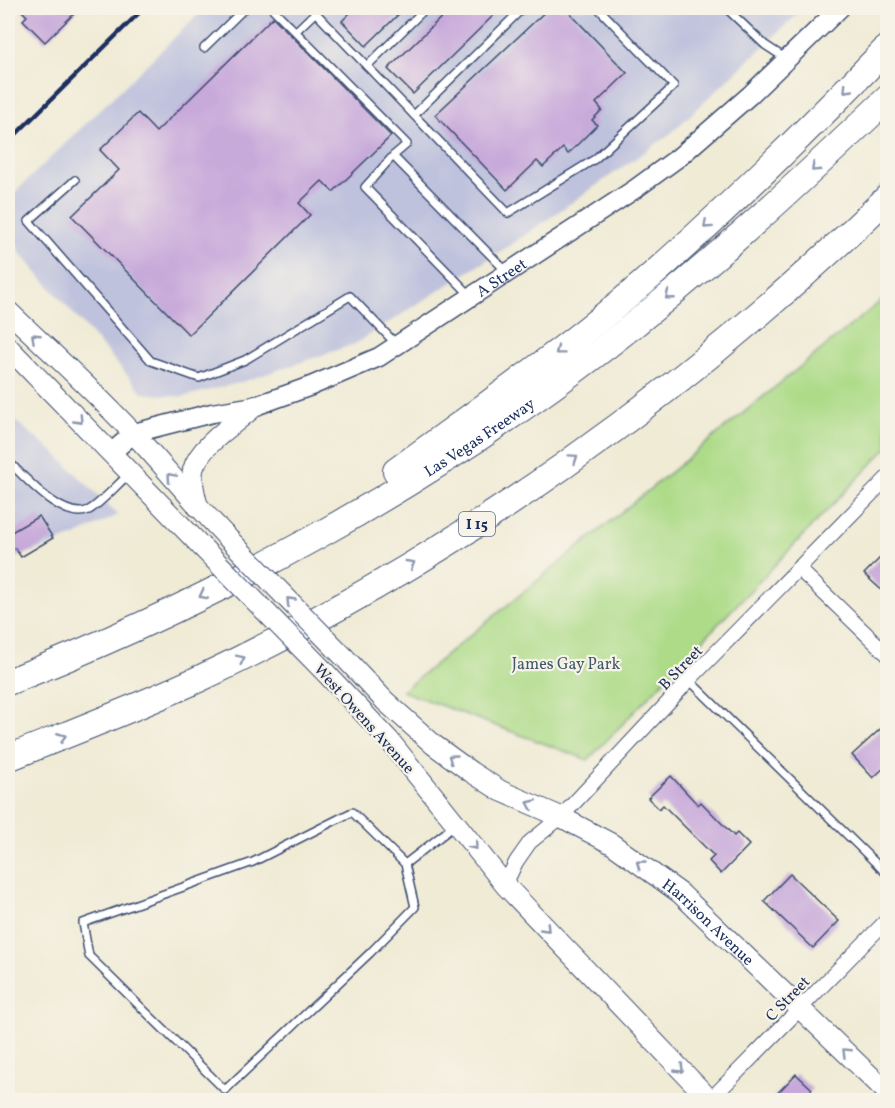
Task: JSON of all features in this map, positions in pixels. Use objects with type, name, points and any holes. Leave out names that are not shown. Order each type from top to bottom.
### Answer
[{"type":"highway","points":[[274,558],[509,389],[634,290],[766,170],[888,47]]},
{"type":"highway","name":"Las Vegas Freeway","points":[[8,682],[178,608],[349,516],[472,441],[604,348],[731,244],[794,188],[888,98]]},
{"type":"highway","name":"I 15","points":[[8,758],[201,678],[266,646],[407,567],[476,524],[570,461],[662,393],[762,313],[888,197]]},
{"type":"main road","name":"West Owens Avenue","points":[[8,311],[134,433],[198,507],[385,701],[434,745],[501,791]]},
{"type":"main road","name":"West Owens Avenue","points":[[8,347],[323,670],[388,740],[505,885],[710,1100]]},
{"type":"main road","points":[[198,507],[193,488],[193,469],[204,450],[255,406]]},
{"type":"main road","name":"Harrison Avenue","points":[[501,791],[561,817],[612,844],[680,893],[888,1093]]},
{"type":"street","name":"A Street","points":[[111,453],[134,433],[212,412],[255,406],[311,386],[379,357],[635,189],[679,156],[714,128],[840,8]]},
{"type":"street","name":"B Street","points":[[505,885],[516,862],[530,842],[561,817],[689,680],[888,477]]},
{"type":"street","points":[[798,568],[888,655]]},
{"type":"street","name":"C Street","points":[[710,1100],[888,918]]},
{"type":"lane","points":[[204,48],[245,8]]},
{"type":"lane","points":[[272,8],[407,144],[365,186],[472,296]]},
{"type":"lane","points":[[367,66],[426,8]]},
{"type":"lane","points":[[414,115],[524,8]]},
{"type":"lane","points":[[296,31],[317,10],[367,66],[508,213],[595,159],[674,86],[598,8]]},
{"type":"lane","points":[[726,8],[765,45],[787,59]]},
{"type":"lane","points":[[393,156],[508,273]]},
{"type":"lane","points":[[75,180],[29,221],[151,361],[199,378],[245,360],[350,296],[397,345]]},
{"type":"lane","points":[[8,461],[60,508],[72,512],[89,510],[130,473]]},
{"type":"lane","points":[[689,680],[888,875]]},
{"type":"lane","points":[[352,812],[405,864],[415,907],[370,953],[225,1090],[89,956],[83,923],[253,862],[352,812]]},
{"type":"lane","points":[[405,864],[456,824]]},
{"type":"shaded area","points":[[205,8],[804,8],[669,135],[512,244],[355,344],[242,382],[182,397],[143,393],[20,253],[8,223],[8,199]]},
{"type":"shaded area","points":[[8,415],[55,453],[118,515],[75,536],[8,560]]},
{"type":"green space","name":"James Gay Park","points":[[887,296],[887,448],[588,760],[402,691]]},
{"type":"building","points":[[19,8],[80,8],[45,42],[23,20],[27,16]]},
{"type":"building","points":[[355,8],[405,8],[366,46],[342,21]]},
{"type":"building","points":[[451,8],[501,8],[413,94],[388,69]]},
{"type":"building","points":[[549,8],[565,8],[627,73],[596,103],[602,110],[592,120],[597,125],[568,154],[563,148],[543,167],[537,161],[507,190],[435,115]]},
{"type":"building","points":[[273,17],[391,136],[333,192],[322,181],[299,203],[310,215],[189,335],[72,216],[119,170],[100,150],[138,113],[156,132]]},
{"type":"building","points":[[39,516],[53,538],[21,557],[15,548],[8,552],[8,534]]},
{"type":"building","points":[[888,550],[888,596],[864,574]]},
{"type":"building","points":[[888,722],[888,764],[873,778],[852,755]]},
{"type":"building","points":[[671,776],[698,805],[701,802],[734,836],[737,833],[749,845],[721,874],[709,861],[714,856],[663,805],[659,809],[648,798]]},
{"type":"building","points":[[790,874],[839,921],[813,948],[764,901]]},
{"type":"building","points":[[796,1074],[812,1089],[801,1101],[770,1101]]},
{"type":"railway","points":[[8,142],[144,8]]}]
